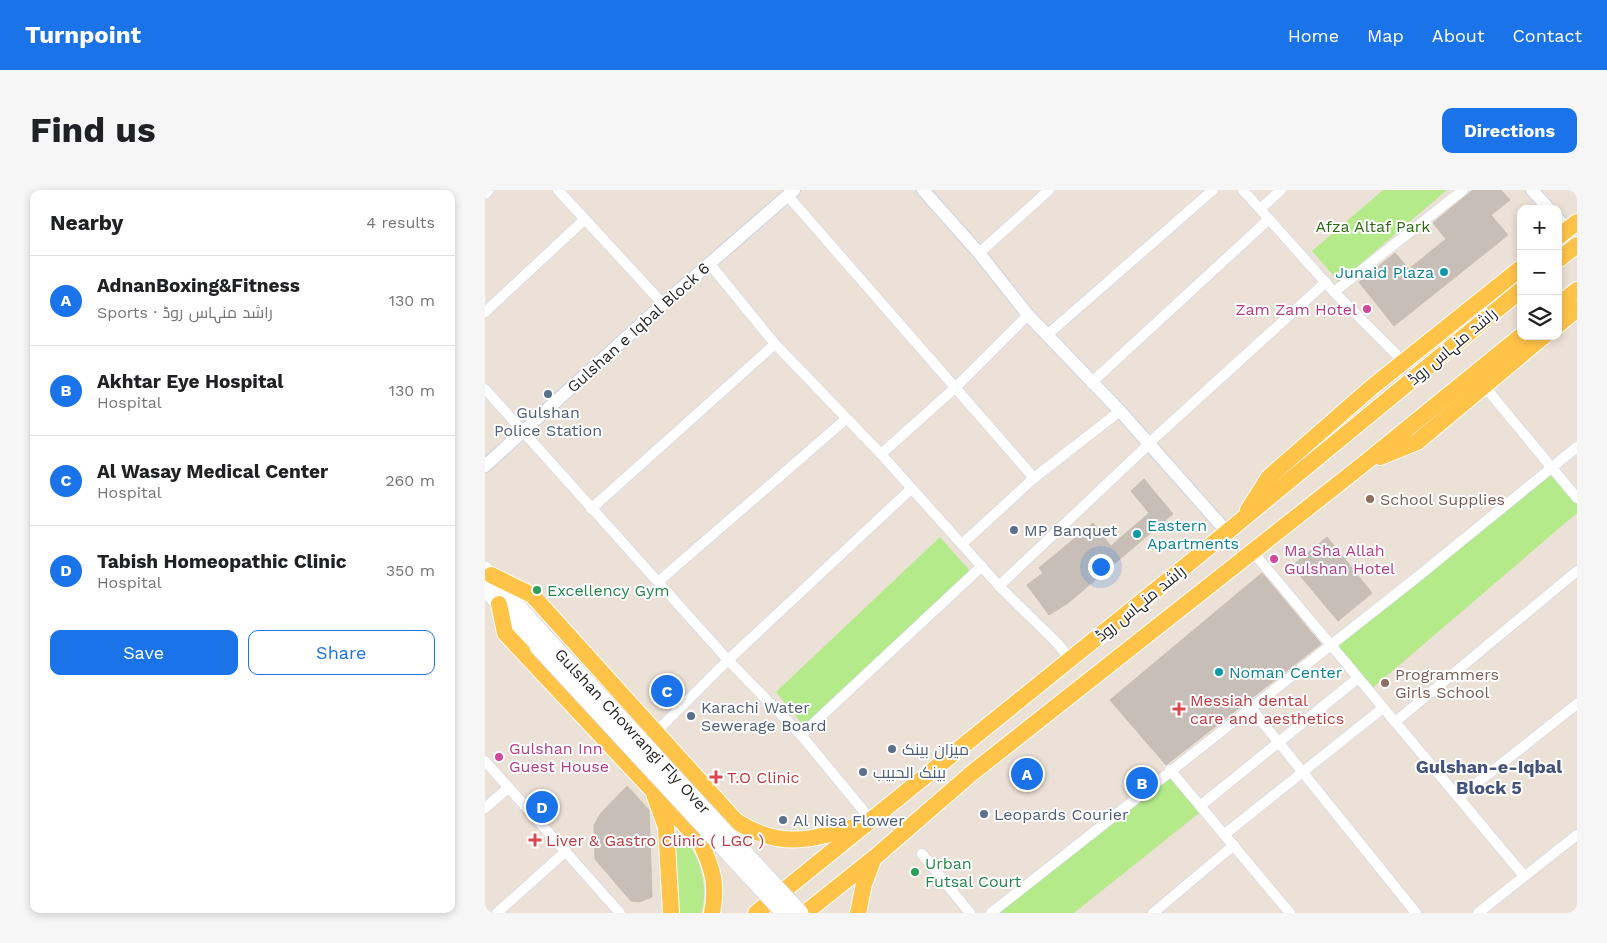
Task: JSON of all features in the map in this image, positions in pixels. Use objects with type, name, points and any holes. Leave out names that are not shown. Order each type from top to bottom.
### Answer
[{"type":"main road","points":[[1562,257],[1577,245]]},
{"type":"main road","points":[[1242,520],[1269,477],[1404,362],[1517,271]]},
{"type":"main road","points":[[1562,302],[1577,290]]},
{"type":"main road","name":"راشد منہاس روڈ","points":[[756,913],[1071,660],[1351,431],[1445,350],[1517,293]]},
{"type":"main road","points":[[1562,322],[1577,309]]},
{"type":"main road","name":"راشد منہاس روڈ","points":[[805,913],[874,858],[972,773],[1253,552],[1517,339]]},
{"type":"main road","points":[[1366,462],[1417,442],[1539,340]]},
{"type":"main road","points":[[487,578],[499,604],[505,632],[700,841],[713,870],[716,895],[712,913]]},
{"type":"main road","points":[[487,578],[542,642]]},
{"type":"main road","points":[[487,578],[532,595],[736,821],[766,837],[801,841],[872,821]]},
{"type":"main road","points":[[499,604],[542,642]]},
{"type":"main road","name":"Gulshan Chowrangi Fly Over","points":[[542,642],[783,913]]},
{"type":"main road","name":"Gulshan Chowrangi Fly Over","points":[[542,642],[801,913]]},
{"type":"main road","points":[[652,788],[666,827],[671,913]]},
{"type":"main road","points":[[858,913],[863,884],[874,858]]},
{"type":"street","points":[[485,194],[489,190]]},
{"type":"street","points":[[558,190],[663,304]]},
{"type":"street","points":[[923,190],[979,253],[1028,315],[1091,383],[1120,411],[1227,532]]},
{"type":"street","points":[[979,253],[1049,190]]},
{"type":"street","points":[[1047,335],[1213,190]]},
{"type":"street","points":[[1243,190],[1334,292],[1404,362]]},
{"type":"street","points":[[1260,209],[1281,190]]},
{"type":"street","points":[[1334,292],[1463,190]]},
{"type":"street","points":[[1532,190],[1545,205]]},
{"type":"street","points":[[791,193],[1034,478]]},
{"type":"street","name":"Gulshan e Iqbal Block 6","points":[[485,466],[663,304],[791,193]]},
{"type":"street","points":[[485,312],[585,220]]},
{"type":"street","points":[[1091,383],[1269,220]]},
{"type":"street","points":[[709,263],[775,344],[881,454],[999,586],[1057,642],[1071,660]]},
{"type":"street","points":[[999,586],[1149,444],[1326,282]]},
{"type":"street","points":[[881,454],[956,387],[1028,315]]},
{"type":"street","points":[[591,509],[775,344]]},
{"type":"street","points":[[1485,387],[1577,498]]},
{"type":"street","points":[[485,389],[728,660],[801,736],[872,821]]},
{"type":"street","points":[[962,544],[1034,478],[1120,411]]},
{"type":"street","points":[[659,581],[846,419]]},
{"type":"street","points":[[991,913],[1577,447]]},
{"type":"street","points":[[656,732],[728,660],[911,489]]},
{"type":"street","points":[[1253,552],[1523,876]]},
{"type":"street","points":[[801,736],[982,566]]},
{"type":"street","points":[[1395,722],[1577,571]]},
{"type":"street","points":[[1200,806],[1358,678]]},
{"type":"street","points":[[1458,798],[1577,704]]},
{"type":"street","points":[[1251,708],[1416,913]]},
{"type":"street","points":[[1225,834],[1383,708]]},
{"type":"street","points":[[485,761],[620,913]]},
{"type":"street","points":[[1170,770],[1291,913]]},
{"type":"street","points":[[485,808],[507,788]]},
{"type":"street","points":[[1478,913],[1577,835]]},
{"type":"street","points":[[1153,913],[1234,846]]},
{"type":"street","points":[[497,913],[566,851]]},
{"type":"street","points":[[922,854],[970,913]]},
{"type":"green space","name":"Afza Altaf Park","points":[[1383,190],[1447,190],[1339,282],[1312,251]]},
{"type":"green space","points":[[1552,468],[1577,498],[1577,513],[1369,691],[1329,643]]},
{"type":"green space","points":[[940,537],[970,571],[805,727],[776,692]]},
{"type":"green space","points":[[1170,770],[1203,810],[1074,913],[991,913]]},
{"type":"green space","points":[[673,834],[690,846],[696,856],[703,880],[704,892],[701,913],[675,913]]},
{"type":"building","points":[[1473,190],[1501,190],[1510,200],[1491,215],[1508,235],[1394,326],[1359,282],[1395,253],[1409,269],[1446,239],[1433,223]]},
{"type":"building","name":"Eastern Apartments","points":[[1144,479],[1173,514],[1068,603],[1049,615],[1027,585],[1043,573],[1039,568],[1093,523],[1111,546],[1149,513],[1131,491]]},
{"type":"building","points":[[1327,537],[1372,593],[1338,621],[1292,566]]},
{"type":"building","name":"Noman Center","points":[[1262,573],[1321,644],[1166,765],[1110,700]]},
{"type":"building","points":[[627,786],[649,810],[652,897],[639,902],[631,901],[595,859],[594,825],[601,813]]},
{"type":"place","name":"Junaid Plaza","points":[[1444,272]]},
{"type":"place","name":"Zam Zam Hotel","points":[[1367,309]]},
{"type":"place","name":"Gulshan Police Station","points":[[548,394]]},
{"type":"place","name":"School Supplies","points":[[1370,499]]},
{"type":"place","name":"MP Banquet","points":[[1014,530]]},
{"type":"place","name":"Eastern Apartments","points":[[1137,534]]},
{"type":"place","name":"Ma Sha Allah Gulshan Hotel","points":[[1274,559]]},
{"type":"place","name":"Excellency Gym","points":[[537,590]]},
{"type":"place","name":"Noman Center","points":[[1219,672]]},
{"type":"place","name":"Programmers Girls School","points":[[1385,683]]},
{"type":"place","name":"Al Wasay Medical Center","points":[[667,691]]},
{"type":"place","name":"Messiah dental care and aesthetics","points":[[1179,709]]},
{"type":"place","name":"Karachi Water Sewerage Board","points":[[691,716]]},
{"type":"place","name":"میزان بینک","points":[[892,749]]},
{"type":"place","name":"Gulshan Inn Guest House","points":[[499,757]]},
{"type":"place","name":"بينک الحبيب","points":[[863,772]]},
{"type":"place","name":"AdnanBoxing&Fitness","points":[[1027,774]]},
{"type":"place","name":"T.O Clinic","points":[[716,777]]},
{"type":"place","name":"Akhtar Eye Hospital","points":[[1142,783]]},
{"type":"place","name":"Tabish Homeopathic Clinic","points":[[542,807]]},
{"type":"place","name":"Leopards Courier","points":[[984,814]]},
{"type":"place","name":"Al Nisa Flower","points":[[783,820]]},
{"type":"place","name":"Liver & Gastro Clinic ( LGC )","points":[[535,840]]},
{"type":"place","name":"Urban Futsal Court","points":[[915,872]]},
{"type":"district","name":"Gulshan-e-Iqbal Block 5","points":[[1489,777]]}]
